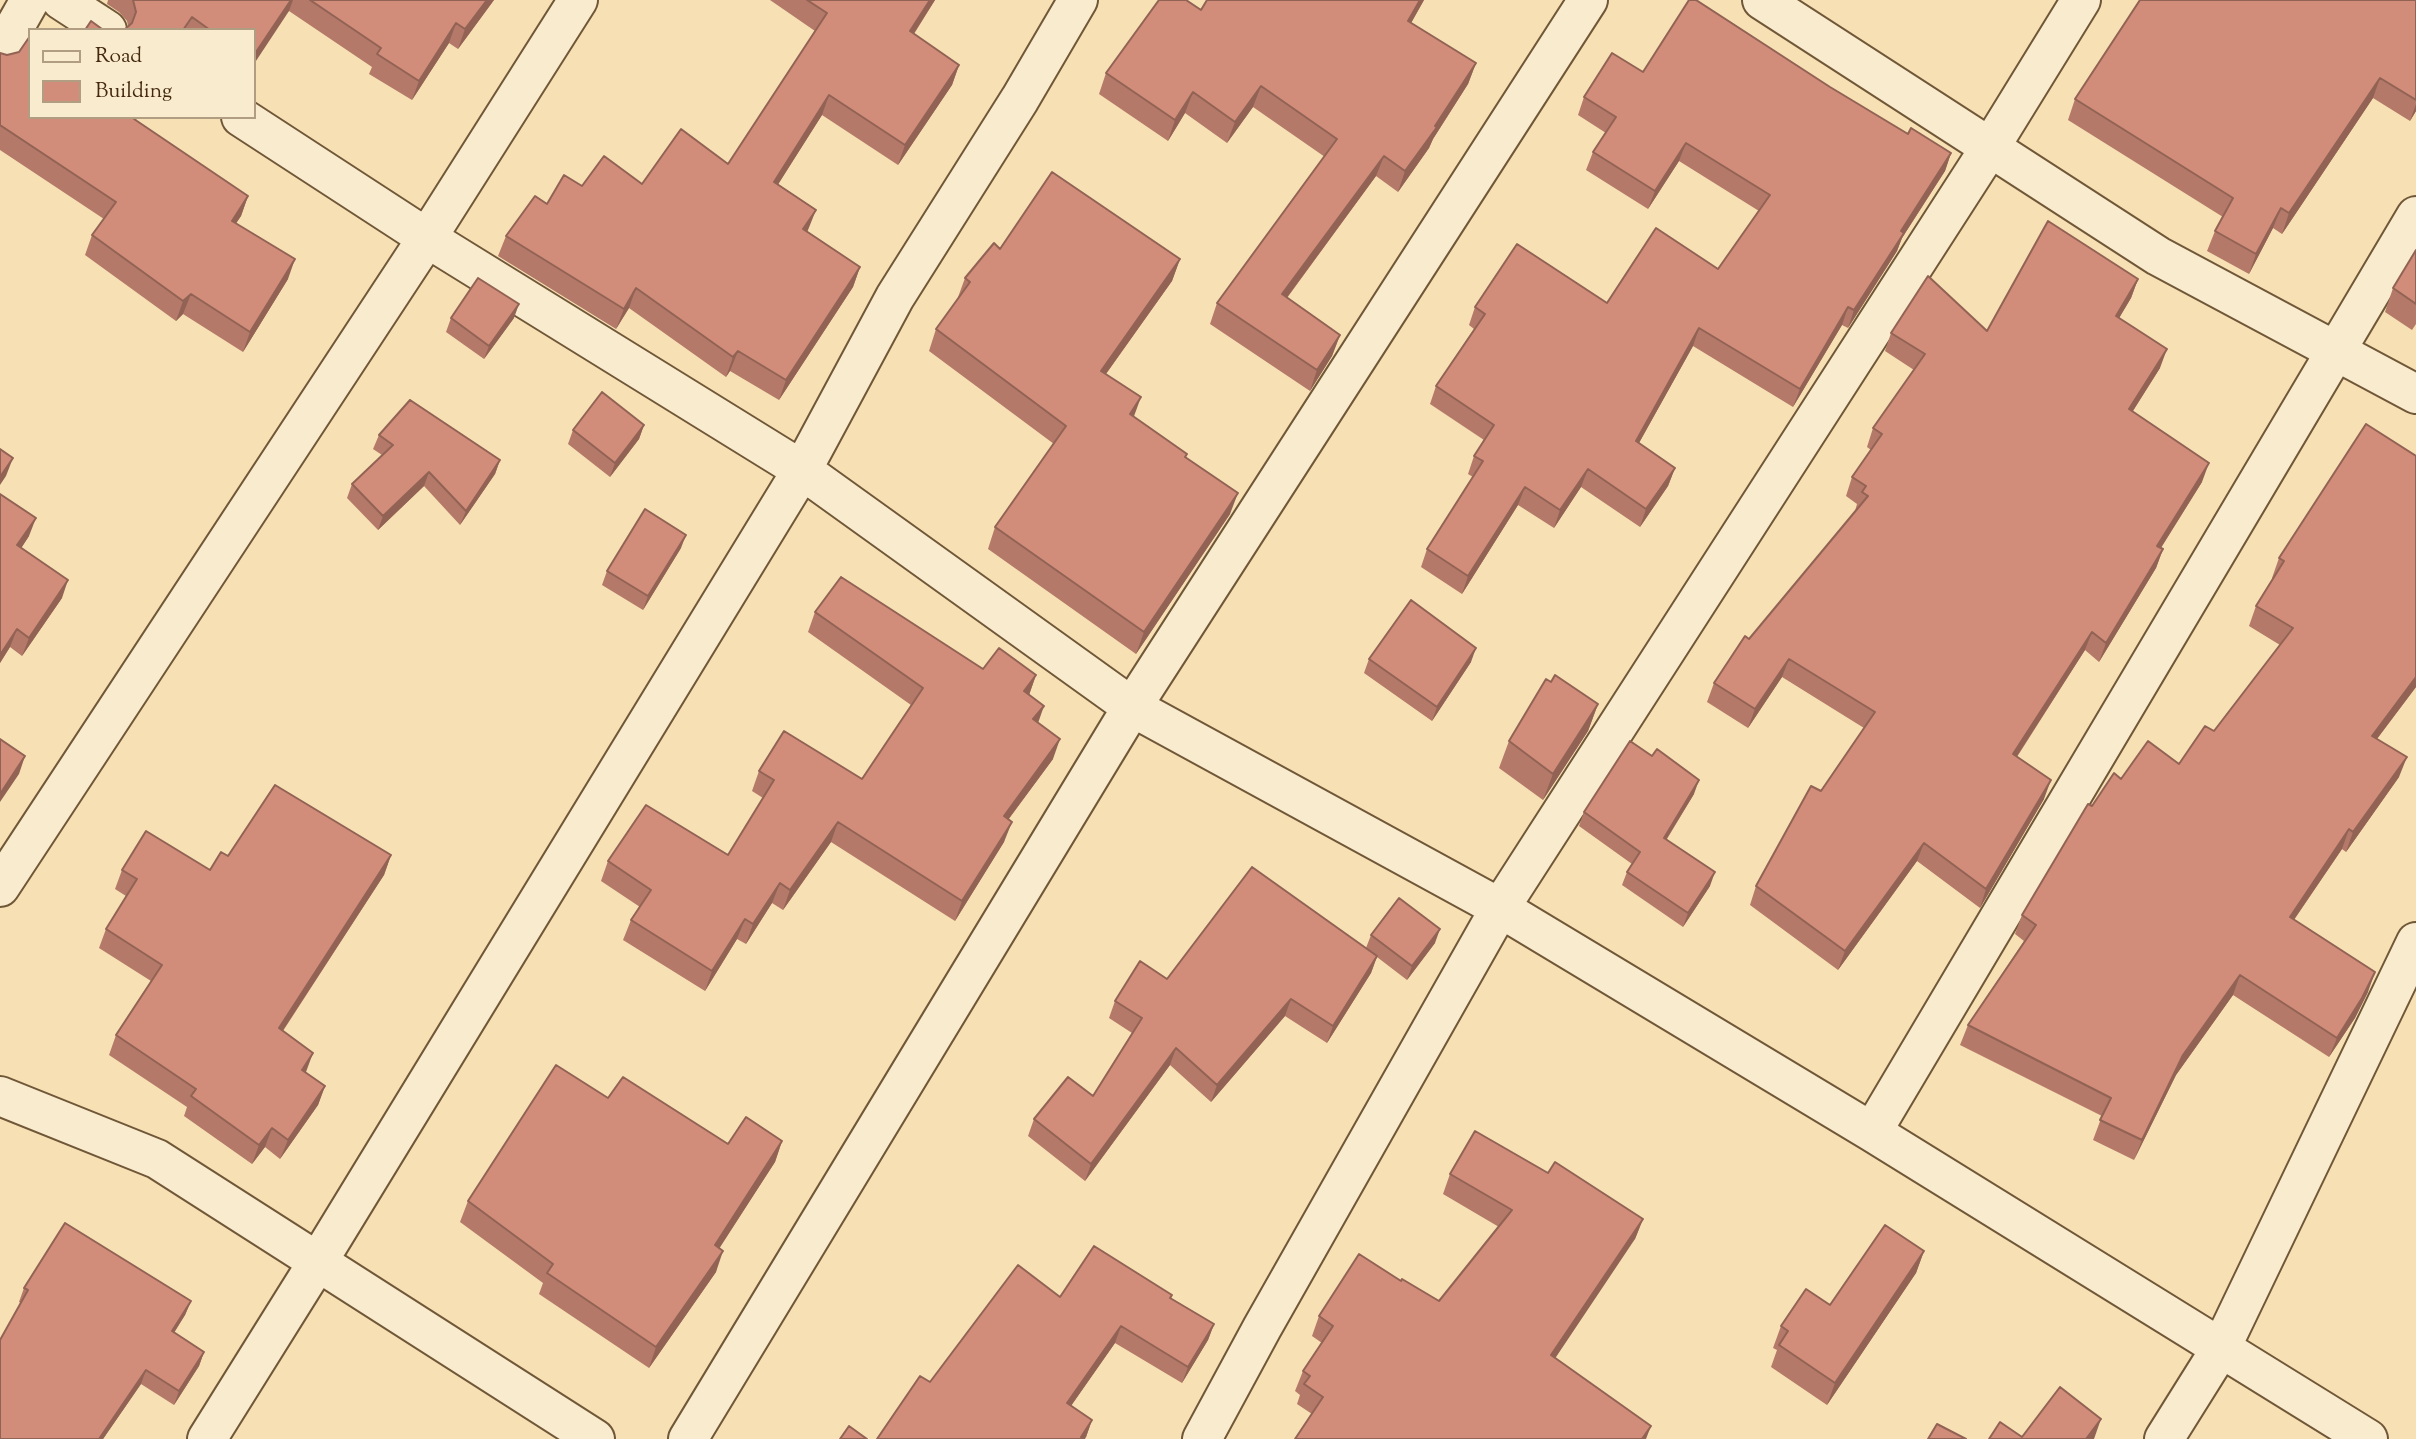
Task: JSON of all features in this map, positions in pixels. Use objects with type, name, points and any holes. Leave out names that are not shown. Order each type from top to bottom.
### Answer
[{"type":"street","points":[[0,53],[30,0]]},
{"type":"street","points":[[61,0],[104,28]]},
{"type":"street","points":[[0,887],[427,238],[578,0]]},
{"type":"street","points":[[207,1439],[802,470],[895,297],[1020,99],[1078,0]]},
{"type":"street","points":[[688,1439],[1132,707],[1588,0]]},
{"type":"street","points":[[1762,0],[2158,256],[2416,394]]},
{"type":"street","points":[[1202,1439],[1500,908],[1991,146],[2081,0]]},
{"type":"street","points":[[245,119],[427,238],[802,470],[1132,707],[1500,908],[1871,1132],[2368,1439]]},
{"type":"street","points":[[1871,1132],[2416,216]]},
{"type":"street","points":[[2164,1439],[2221,1348],[2416,942]]},
{"type":"street","points":[[0,1096],[157,1159],[595,1439]]},
{"type":"building","points":[[133,0],[291,0],[256,52],[256,28],[207,28],[192,17],[184,28],[126,28],[132,23],[136,12]]},
{"type":"building","points":[[310,0],[487,0],[465,29],[456,23],[419,81],[377,54],[381,48]]},
{"type":"building","points":[[807,0],[930,0],[910,31],[959,65],[905,145],[829,95],[774,182],[816,210],[803,229],[860,267],[786,380],[738,351],[733,357],[636,288],[624,309],[506,236],[535,196],[547,204],[564,175],[582,186],[604,156],[642,184],[681,129],[728,164],[827,13]]},
{"type":"building","points":[[1159,0],[1186,0],[1201,10],[1207,0],[1420,0],[1408,21],[1476,63],[1435,126],[1437,127],[1405,171],[1384,156],[1282,294],[1340,335],[1317,370],[1217,303],[1337,139],[1261,86],[1235,122],[1193,92],[1175,120],[1106,73]]},
{"type":"building","points":[[1689,0],[1696,0],[1908,134],[1911,128],[1951,153],[1854,310],[1848,307],[1800,389],[1699,328],[1636,441],[1675,468],[1646,509],[1588,469],[1560,510],[1525,487],[1468,576],[1427,549],[1483,461],[1474,456],[1494,425],[1436,386],[1485,314],[1475,307],[1517,244],[1607,303],[1656,228],[1718,269],[1770,195],[1686,143],[1655,191],[1593,152],[1616,117],[1584,97],[1612,53],[1643,72]]},
{"type":"building","points":[[2140,0],[2416,0],[2416,100],[2380,78],[2289,213],[2281,208],[2256,254],[2215,231],[2233,198],[2075,99]]},
{"type":"building","points":[[91,21],[101,28],[86,28]]},
{"type":"building","points":[[28,39],[28,119],[134,119],[248,196],[232,221],[295,259],[250,332],[191,294],[183,301],[92,235],[116,202],[0,125],[0,53],[7,55],[19,52]]},
{"type":"building","points":[[1052,172],[1180,259],[1101,371],[1141,397],[1130,414],[1187,454],[1185,457],[1238,493],[1144,632],[995,527],[1066,426],[936,329],[970,282],[965,278],[994,243],[1000,249]]},
{"type":"building","points":[[2048,221],[2138,279],[2116,316],[2167,349],[2129,409],[2209,463],[2157,546],[2163,549],[2106,643],[2092,632],[2013,754],[2051,780],[1986,889],[1924,843],[1845,951],[1756,886],[1811,786],[1821,791],[1875,712],[1789,659],[1755,709],[1714,683],[1745,636],[1749,639],[1868,496],[1862,492],[1866,486],[1852,477],[1882,434],[1873,428],[1925,354],[1891,333],[1928,276],[1987,331]]},
{"type":"building","points":[[2416,250],[2416,304],[2393,288]]},
{"type":"building","points":[[478,278],[519,304],[489,346],[451,318]]},
{"type":"building","points":[[602,392],[644,425],[615,463],[573,430]]},
{"type":"building","points":[[410,400],[500,460],[466,511],[429,472],[383,516],[352,484],[393,445],[379,435]]},
{"type":"building","points":[[2366,424],[2416,456],[2416,677],[2372,736],[2407,757],[2353,832],[2349,829],[2290,917],[2375,972],[2337,1038],[2240,975],[2183,1055],[2142,1140],[2100,1120],[2111,1098],[1968,1025],[2036,925],[2022,915],[2088,804],[2092,806],[2114,773],[2121,779],[2148,741],[2179,764],[2205,726],[2214,731],[2293,628],[2256,606],[2284,561],[2279,558]]},
{"type":"building","points":[[0,449],[13,458],[0,477]]},
{"type":"building","points":[[0,494],[36,518],[17,545],[68,580],[29,638],[17,629],[0,655]]},
{"type":"building","points":[[645,509],[686,535],[648,596],[607,571]]},
{"type":"building","points":[[841,577],[983,669],[999,648],[1036,675],[1024,691],[1044,706],[1033,719],[1060,739],[1004,816],[1012,822],[962,901],[838,822],[790,890],[780,883],[753,924],[745,919],[712,971],[631,920],[651,890],[608,861],[646,805],[728,855],[774,780],[759,771],[784,731],[862,779],[923,688],[815,612]]},
{"type":"building","points":[[1411,600],[1476,648],[1437,707],[1369,659]]},
{"type":"building","points":[[1555,675],[1598,704],[1553,774],[1509,741],[1546,679],[1551,682]]},
{"type":"building","points":[[0,739],[25,756],[0,794]]},
{"type":"building","points":[[1630,741],[1652,756],[1657,749],[1699,780],[1664,838],[1715,872],[1688,913],[1627,872],[1640,852],[1584,812]]},
{"type":"building","points":[[275,785],[391,855],[279,1028],[313,1053],[302,1070],[325,1086],[288,1140],[272,1128],[259,1145],[191,1096],[196,1089],[116,1035],[162,965],[106,929],[137,879],[122,870],[146,831],[210,870],[221,852],[228,856]]},
{"type":"building","points":[[1252,867],[1377,956],[1333,1026],[1291,999],[1217,1085],[1176,1048],[1091,1164],[1034,1119],[1068,1077],[1093,1096],[1142,1018],[1115,1001],[1140,961],[1167,979]]},
{"type":"building","points":[[1399,898],[1440,929],[1412,966],[1371,935]]},
{"type":"building","points":[[556,1065],[608,1098],[623,1077],[728,1144],[746,1117],[782,1141],[715,1245],[723,1251],[656,1347],[547,1273],[553,1264],[468,1201]]},
{"type":"building","points":[[1475,1131],[1548,1173],[1555,1162],[1643,1219],[1551,1355],[1651,1426],[1642,1439],[1295,1439],[1323,1397],[1304,1384],[1310,1376],[1303,1371],[1333,1326],[1319,1316],[1359,1254],[1439,1301],[1512,1210],[1450,1174]]},
{"type":"building","points":[[65,1223],[191,1301],[172,1331],[204,1352],[179,1391],[146,1370],[99,1439],[0,1439],[0,1340],[28,1290],[24,1288]]},
{"type":"building","points":[[1885,1225],[1924,1251],[1835,1383],[1779,1345],[1788,1331],[1781,1326],[1806,1289],[1830,1305]]},
{"type":"building","points":[[1094,1246],[1172,1295],[1170,1298],[1214,1324],[1188,1367],[1121,1326],[1067,1403],[1092,1420],[1081,1437],[1084,1439],[877,1439],[920,1376],[930,1382],[1018,1265],[1060,1297]]},
{"type":"building","points":[[2060,1387],[2101,1419],[2086,1439],[1989,1439],[2000,1422],[2022,1437]]},
{"type":"building","points":[[1937,1424],[1966,1439],[1928,1439]]},
{"type":"building","points":[[849,1426],[867,1439],[840,1439]]}]
